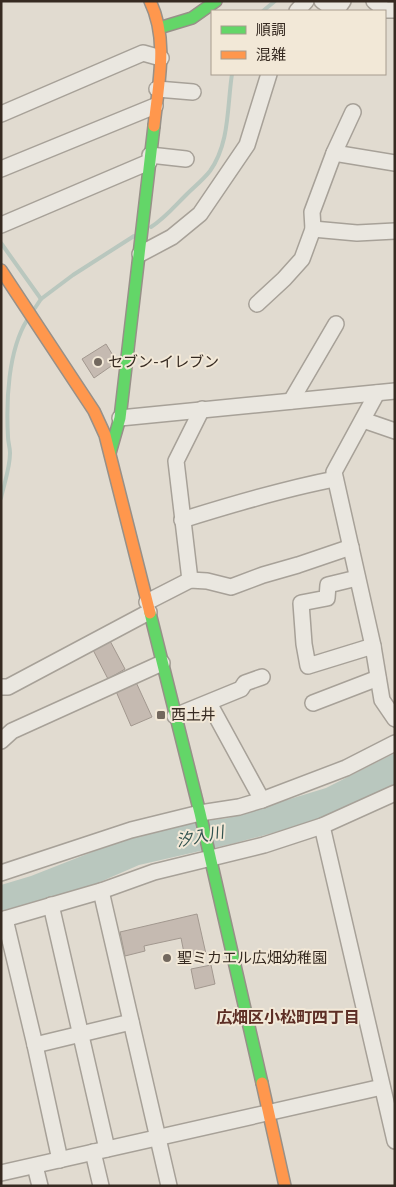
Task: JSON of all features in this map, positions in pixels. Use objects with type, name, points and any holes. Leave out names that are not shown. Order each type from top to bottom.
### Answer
[{"type":"street","points":[[110,453],[120,418],[161,58],[160,28],[150,1]]},
{"type":"street","points":[[160,28],[192,18],[216,1]]},
{"type":"street","points":[[322,1],[335,10]]},
{"type":"street","points":[[374,1],[385,10],[395,10]]},
{"type":"street","points":[[1,114],[143,53],[161,58]]},
{"type":"street","points":[[140,254],[172,237],[200,214],[247,145],[269,75]]},
{"type":"street","points":[[157,89],[193,92]]},
{"type":"street","points":[[1,169],[155,106]]},
{"type":"street","points":[[257,304],[302,259],[313,229],[312,212],[334,152],[354,112]]},
{"type":"street","points":[[334,152],[395,163]]},
{"type":"street","points":[[1,225],[149,159],[186,160]]},
{"type":"street","points":[[313,229],[357,233],[395,231]]},
{"type":"street","points":[[1,270],[94,411],[103,428],[200,813],[285,1186]]},
{"type":"street","points":[[291,401],[336,324]]},
{"type":"street","points":[[120,418],[389,389]]},
{"type":"street","points":[[389,389],[363,420],[334,472],[373,646],[378,678],[388,697],[395,719]]},
{"type":"street","points":[[190,580],[176,461],[202,409]]},
{"type":"street","points":[[363,420],[395,431]]},
{"type":"street","points":[[182,520],[246,500],[303,485],[335,479]]},
{"type":"street","points":[[4,687],[148,607],[190,580],[207,581],[231,587],[351,547]]},
{"type":"street","points":[[357,578],[328,585],[327,598],[302,603],[304,644],[308,666],[373,646]]},
{"type":"street","points":[[1,741],[12,731],[162,663]]},
{"type":"street","points":[[176,716],[241,689],[245,683],[262,677]]},
{"type":"street","points":[[312,703],[378,678]]},
{"type":"street","points":[[209,702],[262,800]]},
{"type":"street","points":[[1,873],[131,830],[200,813],[239,807],[262,800],[346,768],[395,744]]},
{"type":"street","points":[[60,1160],[35,1045],[3,920],[101,891],[154,872],[264,845],[322,826],[395,793]]},
{"type":"street","points":[[322,826],[395,1141]]},
{"type":"street","points":[[101,891],[169,1186]]},
{"type":"street","points":[[51,905],[80,1034],[100,1151],[101,1186]]},
{"type":"street","points":[[35,1045],[131,1022]]},
{"type":"street","points":[[1,1173],[382,1087]]},
{"type":"street","points":[[35,1166],[40,1186]]},
{"type":"water","name":"汐入川","points":[[395,753],[395,785],[313,822],[235,843],[139,865],[93,885],[28,904],[1,915],[1,885],[31,876],[138,834],[177,825],[228,818],[326,788]]},
{"type":"building","points":[[106,344],[117,362],[94,378],[82,359]]},
{"type":"building","points":[[109,639],[125,669],[108,679],[92,648]]},
{"type":"building","points":[[135,680],[152,717],[131,726],[115,689]]},
{"type":"building","points":[[197,914],[206,954],[185,958],[181,938],[144,946],[145,951],[125,956],[120,932]]},
{"type":"building","points":[[211,965],[215,984],[195,989],[191,969]]},
{"type":"waterway","points":[[264,10],[275,1]]},
{"type":"waterway","points":[[151,227],[165,217],[204,178],[216,160],[221,149],[227,124],[232,75]]},
{"type":"waterway","points":[[35,308],[41,299],[73,275],[134,236]]},
{"type":"waterway","points":[[1,243],[41,299]]},
{"type":"waterway","points":[[1,498],[10,459],[7,423],[12,361],[21,332],[27,320]]},
{"type":"traffic: fast","points":[[159,28],[192,18],[216,1]]},
{"type":"traffic: fast","points":[[110,453],[120,418],[154,126]]},
{"type":"traffic: fast","points":[[150,613],[200,813],[262,1083]]},
{"type":"traffic: slow","points":[[150,1],[156,16],[161,47],[160,79],[154,126]]},
{"type":"traffic: slow","points":[[1,270],[94,411],[105,435],[150,613]]},
{"type":"traffic: slow","points":[[262,1083],[285,1186]]},
{"type":"place","name":"セブン-イレブン","points":[[98,362]]},
{"type":"place","name":"西土井","points":[[161,715]]},
{"type":"place","name":"聖ミカエル広畑幼稚園","points":[[167,958]]},
{"type":"district","name":"広畑区小松町四丁目","points":[[288,1017]]}]
